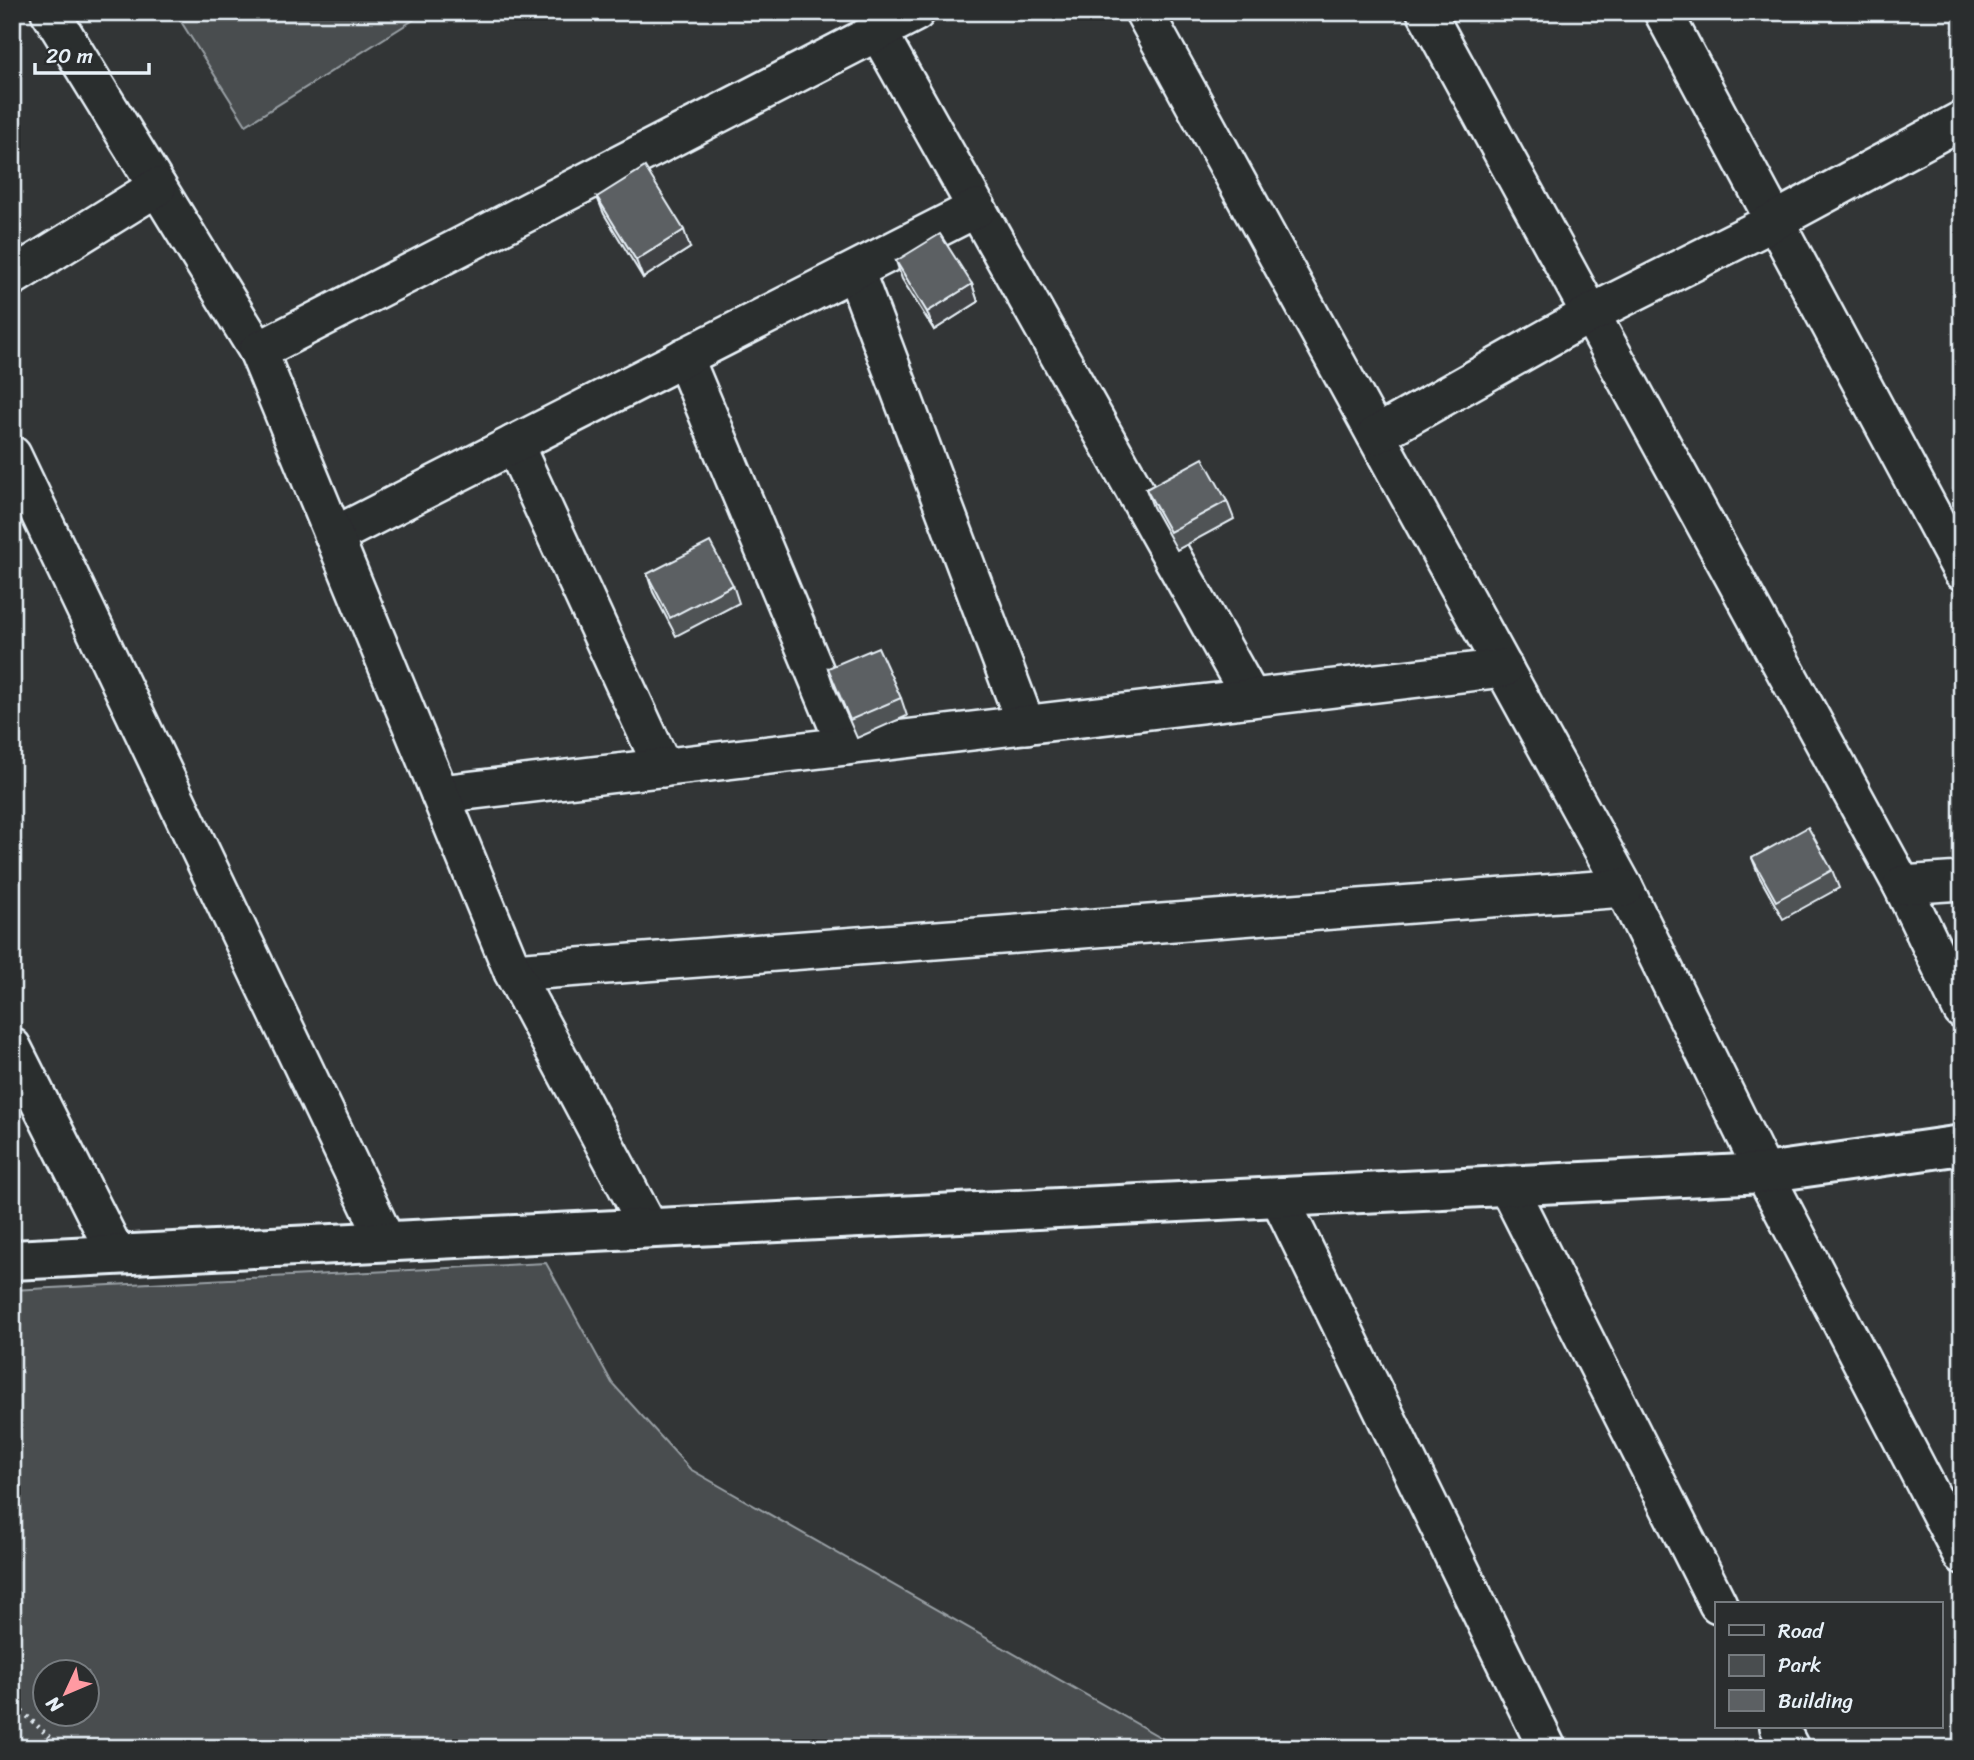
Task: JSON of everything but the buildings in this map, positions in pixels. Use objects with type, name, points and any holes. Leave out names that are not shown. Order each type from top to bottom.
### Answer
[{"type":"street","points":[[50,12],[258,351],[513,972],[649,1228]]},
{"type":"street","points":[[258,351],[916,12]]},
{"type":"street","points":[[1144,12],[1624,888],[1764,1173],[1962,1555]]},
{"type":"street","points":[[1426,12],[1902,886],[1962,1010]]},
{"type":"street","points":[[1663,12],[1962,571]]},
{"type":"street","points":[[877,32],[1251,698]]},
{"type":"street","points":[[1376,435],[1590,314],[1775,221],[1962,120]]},
{"type":"street","points":[[12,277],[157,187]]},
{"type":"street","points":[[334,536],[977,208]]},
{"type":"street","points":[[855,271],[1026,725]]},
{"type":"street","points":[[684,357],[846,746]]},
{"type":"street","points":[[514,444],[663,768]]},
{"type":"street","points":[[12,455],[386,1241]]},
{"type":"street","points":[[440,794],[1504,668]]},
{"type":"street","points":[[1902,886],[1962,881]]},
{"type":"street","points":[[513,972],[1624,888]]},
{"type":"street","points":[[12,1047],[116,1254]]},
{"type":"street","points":[[12,1260],[1764,1173],[1962,1145]]},
{"type":"street","points":[[1507,1185],[1717,1602]]},
{"type":"street","points":[[1279,1197],[1547,1748]]},
{"type":"street","points":[[1780,1728],[1790,1748]]},
{"type":"path","points":[[12,1702],[61,1748]]},
{"type":"green space","points":[[175,12],[426,12],[246,125]]},
{"type":"green space","points":[[546,1263],[612,1383],[690,1469],[1179,1748],[12,1748],[12,1290]]}]
